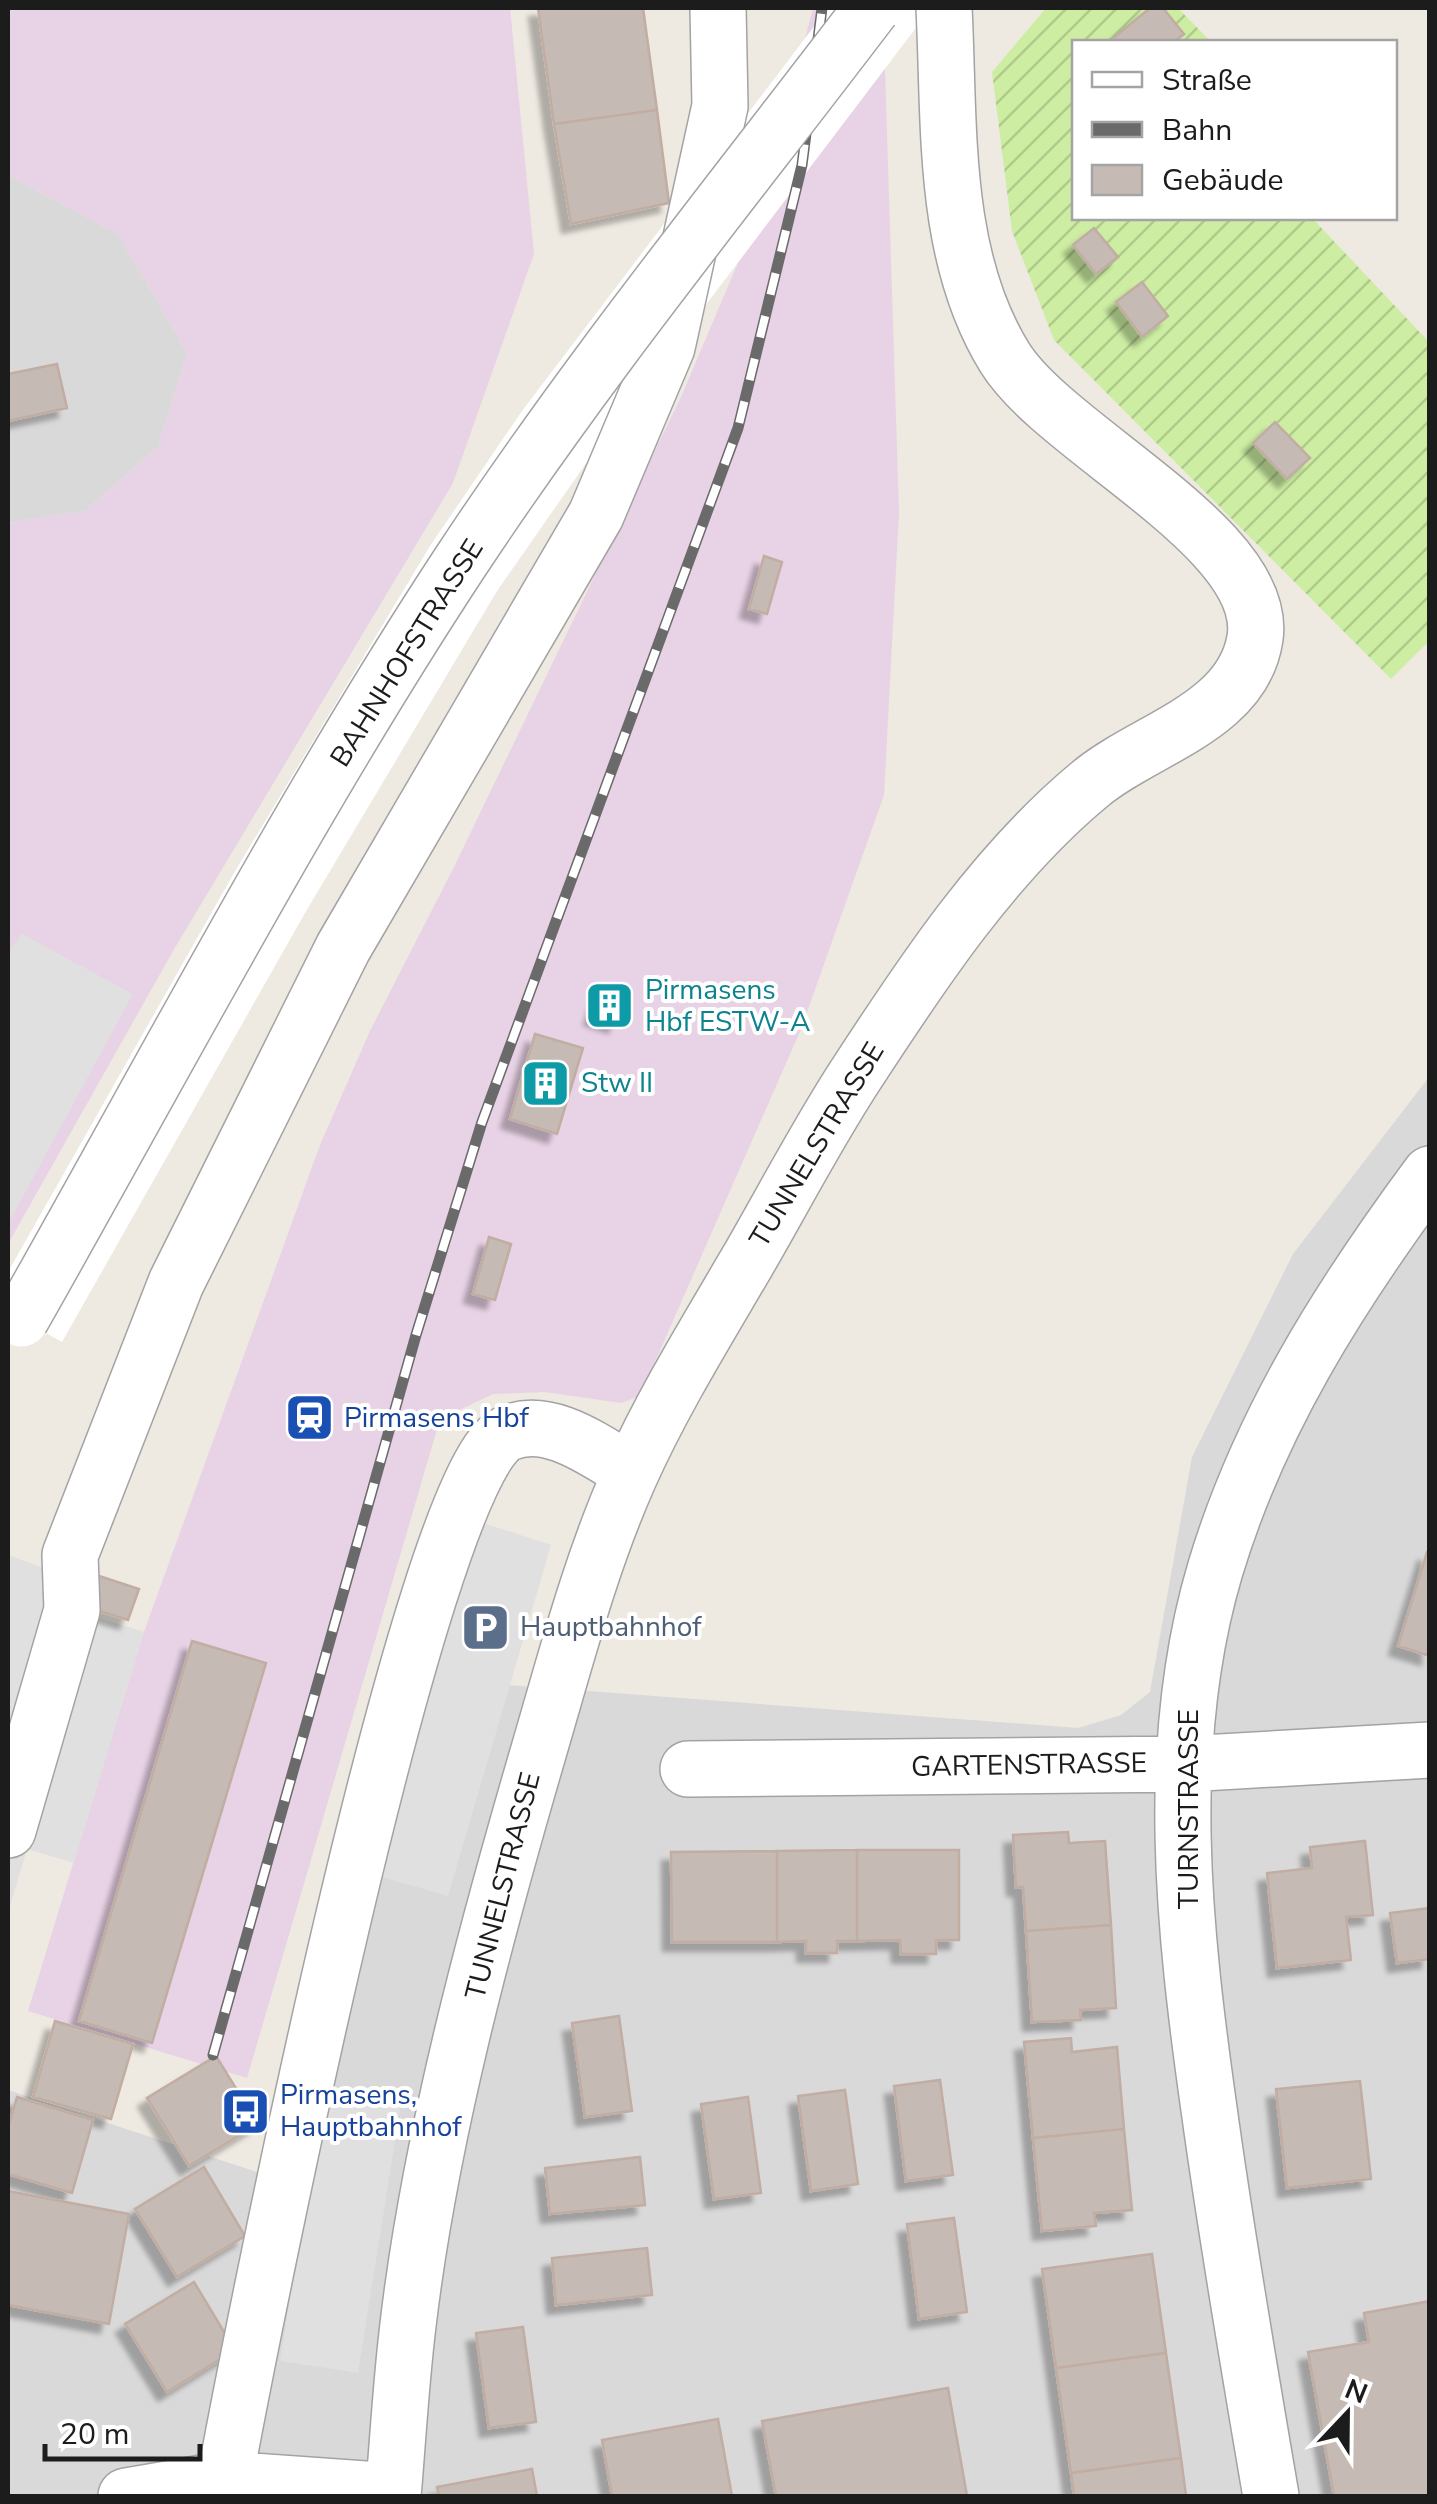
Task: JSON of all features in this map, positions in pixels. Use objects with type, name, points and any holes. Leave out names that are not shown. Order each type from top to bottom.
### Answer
[{"type":"street","points":[[8,1830],[72,1610],[70,1555],[176,1283],[342,948],[596,515],[667,347],[720,106],[718,8]]},
{"type":"street","name":"BAHNHOFSTRASSE","points":[[14,1331],[264,890],[458,565],[551,431],[872,8]]},
{"type":"street","name":"TUNNELSTRASSE","points":[[393,2494],[408,2322],[432,2180],[456,2076],[516,1827],[584,1596],[631,1472],[851,1082],[930,965],[1025,847],[1092,781],[1219,702],[1248,671],[1257,608],[1239,574],[1211,542],[1050,409],[1007,361],[978,302],[960,243],[944,8]]},
{"type":"street","name":"TURNSTRASSE","points":[[1271,2496],[1194,2002],[1184,1868],[1190,1686],[1215,1571],[1256,1457],[1305,1360],[1362,1266],[1430,1174]]},
{"type":"street","points":[[225,2479],[304,2084],[398,1701],[462,1496],[482,1455],[505,1434],[533,1428],[584,1445],[631,1472]]},
{"type":"street","name":"GARTENSTRASSE","points":[[688,1769],[1185,1764],[1430,1750]]},
{"type":"street","points":[[126,2496],[225,2479],[301,2481],[393,2494]]},
{"type":"shaded area","points":[[8,8],[510,8],[534,254],[453,483],[173,951],[8,1244],[8,523],[85,511],[158,447],[187,353],[118,234],[8,175]]},
{"type":"shaded area","points":[[813,8],[883,8],[899,512],[884,795],[801,1029],[640,1396],[621,1403],[545,1392],[493,1394],[440,1419],[247,2078],[28,2011],[144,1632],[320,1145],[370,1031],[454,867],[681,397],[760,211]]},
{"type":"shaded area","points":[[8,175],[118,234],[187,353],[158,447],[85,511],[8,523]]},
{"type":"shaded area","points":[[22,934],[133,994],[8,1224],[8,953]]},
{"type":"shaded area","points":[[1429,1077],[1429,2496],[8,2496],[8,2090],[278,2179],[415,1678],[1078,1728],[1121,1715],[1150,1692],[1192,1457],[1293,1254]]},
{"type":"shaded area","name":"Hauptbahnhof","points":[[477,1521],[551,1545],[448,1896],[375,1875]]},
{"type":"shaded area","points":[[8,1555],[55,1572],[58,1605],[144,1632],[74,1863],[27,1849],[8,1913]]},
{"type":"shaded area","points":[[324,2090],[401,2103],[358,2373],[280,2361]]},
{"type":"green space","points":[[1046,8],[1178,8],[1209,40],[1072,40],[1072,220],[1314,220],[1429,342],[1429,641],[1391,679],[1054,340],[1012,231],[992,72]]},
{"type":"pier","points":[[828,8],[931,8],[589,459],[497,591],[305,913],[62,1342],[8,1312],[8,1272],[234,873],[430,546],[522,411]]},
{"type":"building","points":[[538,8],[643,8],[657,110],[554,124]]},
{"type":"building","points":[[1150,8],[1163,8],[1184,34],[1176,40],[1112,39]]},
{"type":"building","points":[[657,110],[669,203],[571,224],[554,124]]},
{"type":"building","points":[[1094,228],[1118,257],[1096,274],[1073,245]]},
{"type":"building","points":[[1142,282],[1168,316],[1142,337],[1116,302]]},
{"type":"building","points":[[57,364],[67,408],[8,421],[8,374]]},
{"type":"building","points":[[1275,422],[1310,458],[1287,479],[1253,443]]},
{"type":"building","points":[[764,556],[782,562],[767,614],[749,609]]},
{"type":"building","name":"Pirmasens Hbf ESTW-A","points":[[602,989],[626,996],[617,1024],[593,1016]]},
{"type":"building","name":"Stw II","points":[[535,1034],[583,1048],[557,1134],[510,1119]]},
{"type":"building","points":[[489,1237],[511,1244],[495,1300],[473,1294]]},
{"type":"building","points":[[1427,1552],[1430,1553],[1430,1656],[1398,1646]]},
{"type":"building","points":[[93,1574],[139,1589],[128,1620],[83,1606]]},
{"type":"building","points":[[192,1641],[266,1663],[152,2043],[79,2021]]},
{"type":"building","points":[[1068,1832],[1069,1843],[1105,1841],[1111,1925],[1026,1931],[1023,1887],[1016,1887],[1013,1835]]},
{"type":"building","points":[[1365,1841],[1373,1915],[1346,1917],[1351,1960],[1277,1968],[1267,1873],[1312,1868],[1310,1847]]},
{"type":"building","points":[[857,1850],[959,1850],[959,1940],[936,1940],[936,1954],[901,1954],[900,1940],[857,1941]]},
{"type":"building","points":[[857,1850],[857,1941],[837,1941],[837,1953],[806,1953],[806,1941],[777,1942],[777,1851]]},
{"type":"building","points":[[777,1851],[777,1942],[672,1942],[671,1852]]},
{"type":"building","points":[[1430,1908],[1430,1959],[1397,1963],[1390,1913]]},
{"type":"building","points":[[1111,1925],[1116,2008],[1080,2010],[1081,2020],[1032,2022],[1026,1931]]},
{"type":"building","points":[[619,2016],[632,2111],[585,2117],[572,2023]]},
{"type":"building","points":[[55,2021],[133,2044],[111,2119],[33,2097]]},
{"type":"building","points":[[1071,2038],[1072,2052],[1117,2047],[1124,2129],[1033,2138],[1024,2042]]},
{"type":"building","points":[[216,2056],[258,2124],[189,2166],[147,2098]]},
{"type":"building","points":[[940,2080],[953,2175],[906,2181],[894,2086]]},
{"type":"building","points":[[1360,2081],[1371,2179],[1287,2188],[1276,2089]]},
{"type":"building","points":[[845,2090],[858,2184],[811,2191],[798,2096]]},
{"type":"building","points":[[17,2097],[93,2120],[72,2193],[8,2174],[8,2128]]},
{"type":"building","points":[[748,2097],[761,2193],[714,2199],[701,2104]]},
{"type":"building","points":[[1124,2129],[1132,2210],[1094,2213],[1096,2226],[1042,2231],[1033,2138]]},
{"type":"building","points":[[640,2157],[645,2205],[550,2214],[545,2168]]},
{"type":"building","points":[[204,2167],[245,2236],[177,2277],[135,2209]]},
{"type":"building","points":[[8,2191],[129,2214],[109,2324],[8,2305]]},
{"type":"building","points":[[954,2218],[967,2312],[919,2319],[907,2224]]},
{"type":"building","points":[[647,2248],[652,2295],[556,2305],[552,2258]]},
{"type":"building","points":[[1152,2254],[1166,2353],[1056,2368],[1042,2269]]},
{"type":"building","points":[[194,2282],[235,2350],[167,2392],[125,2324]]},
{"type":"building","points":[[1430,2301],[1430,2496],[1334,2496],[1308,2352],[1369,2342],[1364,2313]]},
{"type":"building","points":[[523,2327],[536,2422],[489,2428],[476,2333]]},
{"type":"building","points":[[1166,2353],[1181,2458],[1071,2473],[1056,2368]]},
{"type":"building","points":[[948,2388],[967,2496],[776,2496],[762,2421]]},
{"type":"building","points":[[718,2419],[732,2496],[612,2496],[602,2440]]},
{"type":"building","points":[[1181,2458],[1186,2496],[1074,2496],[1071,2473]]},
{"type":"building","points":[[532,2469],[537,2496],[439,2496],[437,2487]]},
{"type":"railway","points":[[213,2055],[416,1335],[482,1122],[738,428],[802,165],[822,8]]},
{"type":"place","name":"Pirmasens Hbf ESTW-A","points":[[610,1006]]},
{"type":"place","name":"Stw II","points":[[546,1083]]},
{"type":"place","name":"Pirmasens Hbf","points":[[309,1418]]},
{"type":"place","name":"Hauptbahnhof","points":[[485,1627]]},
{"type":"place","name":"Pirmasens, Hauptbahnhof","points":[[245,2111]]}]
